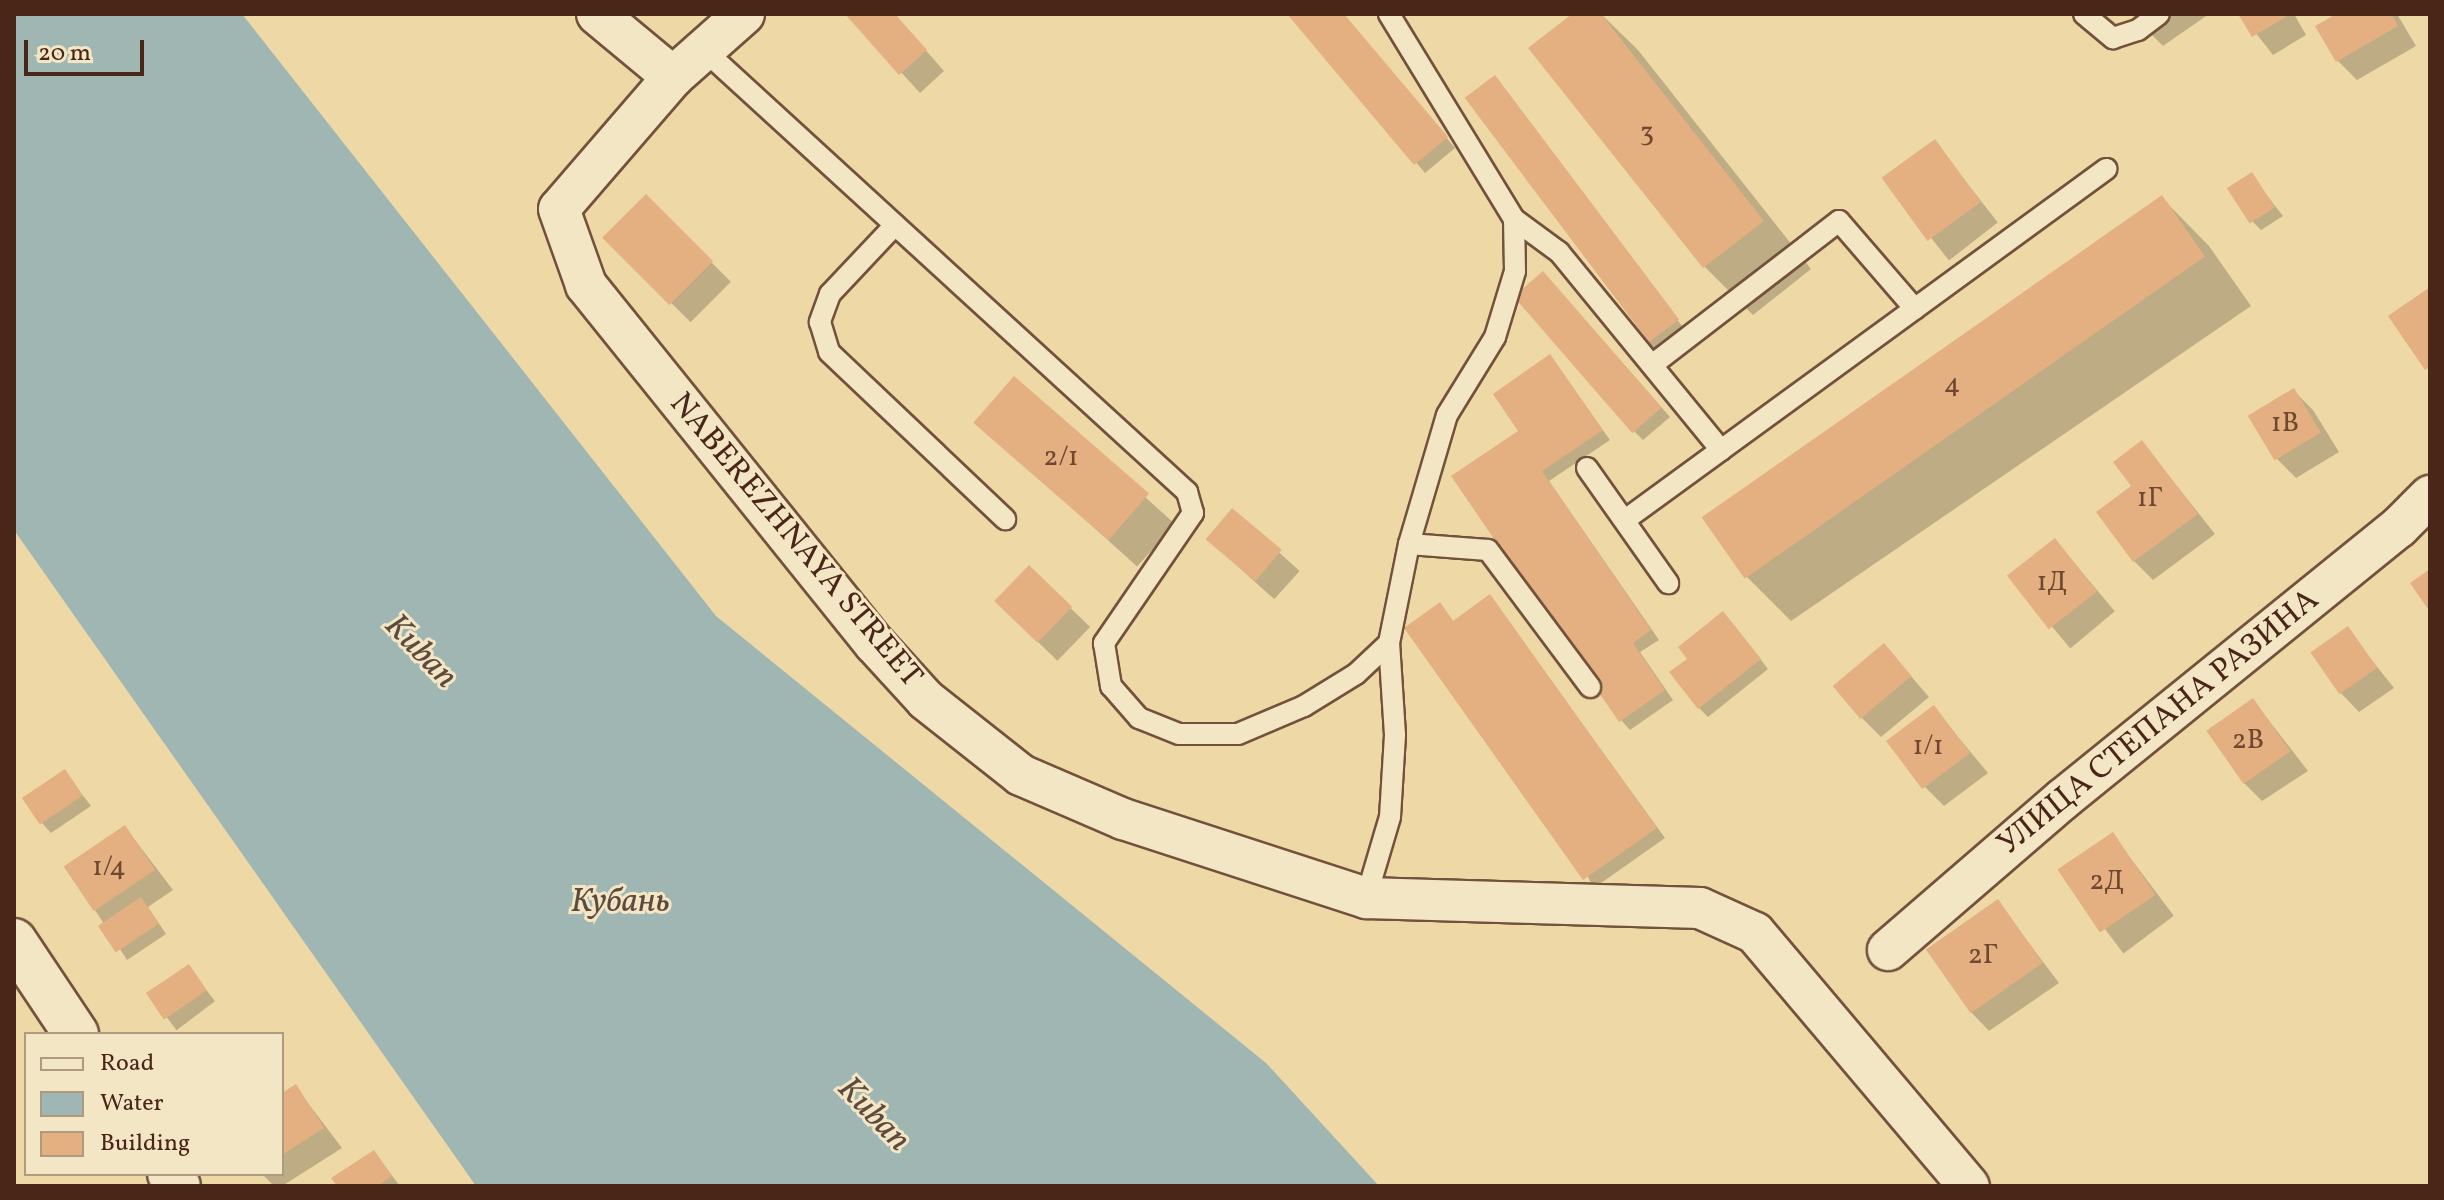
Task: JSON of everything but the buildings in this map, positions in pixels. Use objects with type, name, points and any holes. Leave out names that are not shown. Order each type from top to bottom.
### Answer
[{"type":"street","points":[[597,14],[673,77],[744,14]]},
{"type":"street","name":"NABEREZHNAYA STREET","points":[[673,77],[559,209],[586,285],[874,643],[926,700],[1021,775],[1123,819],[1366,898],[1700,908],[1755,933],[1969,1186]]},
{"type":"street","name":"УЛИЦА СТЕПАНА РАЗИНА","points":[[1888,950],[2063,799],[2399,527],[2430,496]]},
{"type":"street","points":[[14,941],[75,1032]]},
{"type":"lane","points":[[1389,14],[1514,219],[1559,252],[1721,450]]},
{"type":"lane","points":[[2084,14],[2113,38],[2138,30],[2159,14]]},
{"type":"lane","points":[[704,50],[1187,492],[1193,513],[1104,643],[1111,686],[1139,718],[1179,734],[1238,734],[1317,698],[1356,674],[1389,643]]},
{"type":"lane","points":[[1625,520],[2106,169]]},
{"type":"lane","points":[[1366,898],[1390,817],[1395,735],[1389,643],[1409,544],[1447,415],[1495,337],[1515,271],[1514,219]]},
{"type":"lane","points":[[1652,365],[1839,221],[1915,309]]},
{"type":"lane","points":[[895,225],[830,294],[820,322],[829,352],[1005,519]]},
{"type":"lane","points":[[1587,468],[1668,583]]},
{"type":"lane","points":[[1409,544],[1488,550],[1590,687]]},
{"type":"water","name":"Кубань","points":[[14,14],[242,14],[716,616],[1266,1063],[1379,1186],[476,1186],[14,530]]},
{"type":"water label","name":"Kuban","points":[[420,652]]},
{"type":"water label","name":"Kuban","points":[[873,1115]]}]
